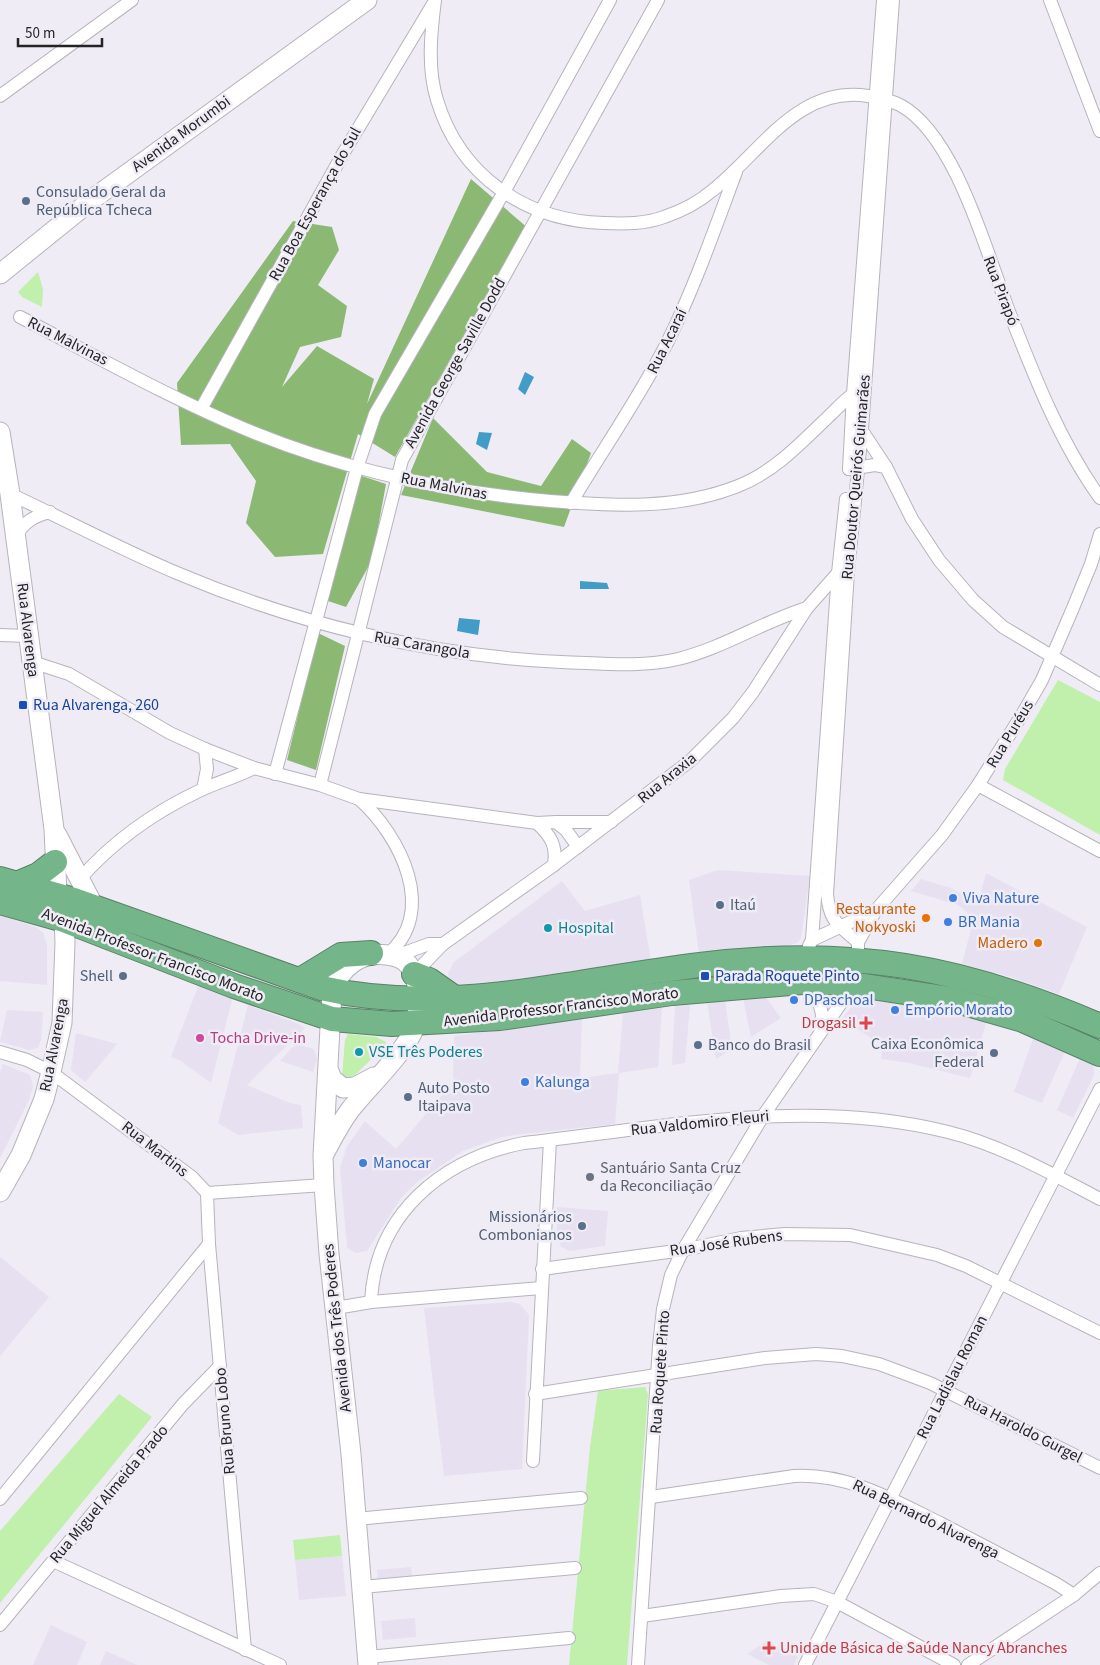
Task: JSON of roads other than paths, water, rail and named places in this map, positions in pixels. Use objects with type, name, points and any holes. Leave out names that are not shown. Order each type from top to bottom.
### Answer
[{"type":"highway","points":[[9,881],[38,875],[55,862]]},
{"type":"highway","name":"Avenida Professor Francisco Morato","points":[[9,881],[57,894],[332,991],[363,997],[417,1012],[500,1018],[672,993],[814,981],[919,992],[981,1007],[1023,1020],[1100,1054]]},
{"type":"highway","name":"Avenida Professor Francisco Morato","points":[[0,902],[30,908],[234,986],[332,1019],[392,1024],[417,1012],[456,999],[810,949],[858,950],[910,966],[982,982],[1021,994],[1100,1026]]},
{"type":"highway","points":[[300,980],[341,955],[384,955]]},
{"type":"highway","points":[[414,974],[429,980],[456,999]]},
{"type":"main road","name":"Avenida Morumbi","points":[[2,270],[94,198],[367,0]]},
{"type":"main road","name":"Rua Alvarenga","points":[[0,432],[16,536],[54,829],[57,894],[64,920],[64,998],[62,1023],[51,1072],[44,1100],[21,1155],[0,1192]]},
{"type":"main road","name":"Rua Alvarenga","points":[[54,829],[94,908]]},
{"type":"main road","points":[[323,1156],[346,1116],[410,1037],[417,1012],[414,974],[410,966],[384,955],[344,970],[332,991]]},
{"type":"main road","name":"Avenida dos Três Poderes","points":[[332,991],[332,1019],[323,1156],[324,1185],[368,1661]]},
{"type":"main road","points":[[329,1071],[332,1079],[343,1088],[364,1084],[382,1072]]},
{"type":"street","points":[[0,96],[132,0]]},
{"type":"street","points":[[275,774],[357,468],[375,414],[504,192],[610,0]]},
{"type":"street","name":"Avenida George Saville Dodd","points":[[320,785],[396,476],[419,425],[658,0]]},
{"type":"street","name":"Rua Doutor Queirós Guimarães","points":[[882,99],[883,0]]},
{"type":"street","name":"Rua Doutor Queirós Guimarães","points":[[853,468],[851,421],[858,391],[882,99],[893,0]]},
{"type":"street","points":[[1050,0],[1100,131]]},
{"type":"street","name":"Rua Pirapó","points":[[435,1],[432,75],[437,100],[451,133],[471,163],[504,192],[538,212],[588,223],[626,224],[647,222],[674,213],[702,199],[738,167],[782,123],[811,104],[847,94],[882,99],[914,114],[937,139],[961,185],[1010,315],[1056,425],[1100,498]]},
{"type":"street","name":"Rua Boa Esperança do Sul","points":[[201,409],[344,152],[435,1]]},
{"type":"street","name":"Rua Acaraí","points":[[570,503],[646,384],[669,340],[693,286],[738,167]]},
{"type":"street","name":"Rua Malvinas","points":[[20,317],[201,409],[270,439],[357,468],[484,494],[570,503],[655,505],[710,496],[740,485],[776,464],[858,391]]},
{"type":"street","name":"Rua Doutor Queirós Guimarães","points":[[858,391],[862,429],[853,468],[843,573],[827,894],[828,910],[839,928],[858,950]]},
{"type":"street","points":[[851,421],[862,429],[886,467],[912,519],[939,560],[989,617],[1052,658],[1100,685]]},
{"type":"street","points":[[853,468],[875,465],[886,467]]},
{"type":"street","name":"Rua Carangola","points":[[10,494],[50,512],[86,532],[177,573],[234,596],[358,633],[474,654],[538,661],[635,664],[677,659],[706,650],[837,590]]},
{"type":"street","points":[[16,536],[26,522],[36,516],[50,512]]},
{"type":"street","name":"Rua Puréus","points":[[858,950],[876,910],[942,835],[978,785],[1023,713],[1052,658],[1091,564],[1100,534]]},
{"type":"street","name":"Rua Doutor Queirós Guimarães","points":[[810,949],[837,590],[843,573]]},
{"type":"street","name":"Rua Araxia","points":[[414,974],[443,944],[554,866],[690,761],[733,718],[754,692],[810,604],[843,573]]},
{"type":"street","points":[[0,635],[28,636]]},
{"type":"street","points":[[32,662],[69,674],[170,732],[205,749],[254,768],[320,785],[359,799],[537,823],[611,822]]},
{"type":"street","points":[[203,789],[207,769],[205,749]]},
{"type":"street","points":[[79,880],[102,855],[143,821],[203,789],[254,768]]},
{"type":"street","points":[[978,785],[1100,851]]},
{"type":"street","points":[[359,799],[381,821],[408,874],[412,904],[410,920],[402,940],[384,955]]},
{"type":"street","points":[[381,821],[397,805]]},
{"type":"street","points":[[556,822],[566,830],[578,848]]},
{"type":"street","points":[[537,823],[552,839],[556,850],[554,866]]},
{"type":"street","name":"Rua Puréus","points":[[810,949],[839,928],[876,910]]},
{"type":"street","name":"Rua Araxia","points":[[384,955],[429,944],[443,944]]},
{"type":"street","points":[[810,949],[814,981],[822,1014],[821,1031]]},
{"type":"street","name":"Rua Roquete Pinto","points":[[638,1665],[663,1309],[671,1275],[683,1250],[763,1116],[842,1002],[852,984],[858,950]]},
{"type":"street","name":"Rua Martins","points":[[0,1052],[27,1060],[51,1072],[116,1118],[192,1177],[207,1193]]},
{"type":"street","name":"Rua Ladislau Roman","points":[[806,1665],[1100,1089]]},
{"type":"street","name":"Rua Valdomiro Fleuri","points":[[371,1302],[376,1263],[382,1246],[393,1226],[418,1195],[447,1172],[466,1161],[505,1146],[763,1116],[849,1116],[906,1123],[975,1140],[1100,1199]]},
{"type":"street","points":[[533,1461],[535,1394],[550,1140]]},
{"type":"street","points":[[207,1193],[324,1185]]},
{"type":"street","name":"Rua Bruno Lobo","points":[[207,1193],[209,1244],[245,1650]]},
{"type":"street","name":"Rua José Rubens","points":[[542,1269],[683,1250],[740,1238],[785,1234],[850,1234],[937,1255],[1000,1282],[1100,1332]]},
{"type":"street","points":[[0,1500],[209,1244]]},
{"type":"street","points":[[336,1308],[371,1302],[541,1288]]},
{"type":"street","name":"Rua Haroldo Gurgel","points":[[535,1394],[659,1373],[765,1358],[816,1354],[842,1356],[879,1364],[945,1390],[1100,1468]]},
{"type":"street","name":"Rua Miguel Almeida Prado","points":[[0,1625],[183,1404],[220,1366]]},
{"type":"street","name":"Rua Bernardo Alvarenga","points":[[651,1498],[811,1475],[842,1479],[890,1498],[1055,1583],[1074,1595]]},
{"type":"street","points":[[356,1519],[581,1498]]},
{"type":"street","points":[[53,1561],[280,1665]]},
{"type":"street","points":[[362,1587],[575,1568]]},
{"type":"street","points":[[968,1665],[1074,1595],[1100,1573]]},
{"type":"street","points":[[642,1616],[802,1594],[814,1594],[837,1602],[954,1665]]},
{"type":"street","points":[[368,1661],[569,1638]]},
{"type":"water","points":[[525,372],[534,377],[525,395],[518,389]]},
{"type":"water","points":[[479,432],[492,433],[487,450],[476,444]]},
{"type":"water","points":[[580,581],[607,583],[609,589],[580,589]]},
{"type":"water","points":[[459,618],[480,620],[478,635],[457,631]]},
{"type":"place","name":"Consulado Geral da República Tcheca","points":[[26,201]]},
{"type":"place","name":"Rua Alvarenga, 260","points":[[23,705]]},
{"type":"place","name":"Viva Nature","points":[[953,898]]},
{"type":"place","name":"Itaú","points":[[720,905]]},
{"type":"place","name":"Restaurante Nokyoski","points":[[926,918]]},
{"type":"place","name":"BR Mania","points":[[948,922]]},
{"type":"place","name":"Hospital","points":[[548,928]]},
{"type":"place","name":"Madero","points":[[1038,943]]},
{"type":"place","name":"Shell","points":[[123,976]]},
{"type":"place","name":"Parada Roquete Pinto","points":[[705,976]]},
{"type":"place","name":"DPaschoal","points":[[794,1000]]},
{"type":"place","name":"Empório Morato","points":[[895,1010]]},
{"type":"place","name":"Drogasil","points":[[866,1023]]},
{"type":"place","name":"Tocha Drive-in","points":[[200,1038]]},
{"type":"place","name":"Banco do Brasil","points":[[698,1045]]},
{"type":"place","name":"VSE Três Poderes","points":[[359,1052]]},
{"type":"place","name":"Caixa Econômica Federal","points":[[994,1053]]},
{"type":"place","name":"Kalunga","points":[[525,1082]]},
{"type":"place","name":"Auto Posto Itaipava","points":[[408,1097]]},
{"type":"place","name":"Manocar","points":[[363,1163]]},
{"type":"place","name":"Santuário Santa Cruz da Reconciliação","points":[[590,1177]]},
{"type":"place","name":"Missionários Combonianos","points":[[582,1226]]},
{"type":"place","name":"Unidade Básica de Saúde Nancy Abranches","points":[[769,1648]]}]
